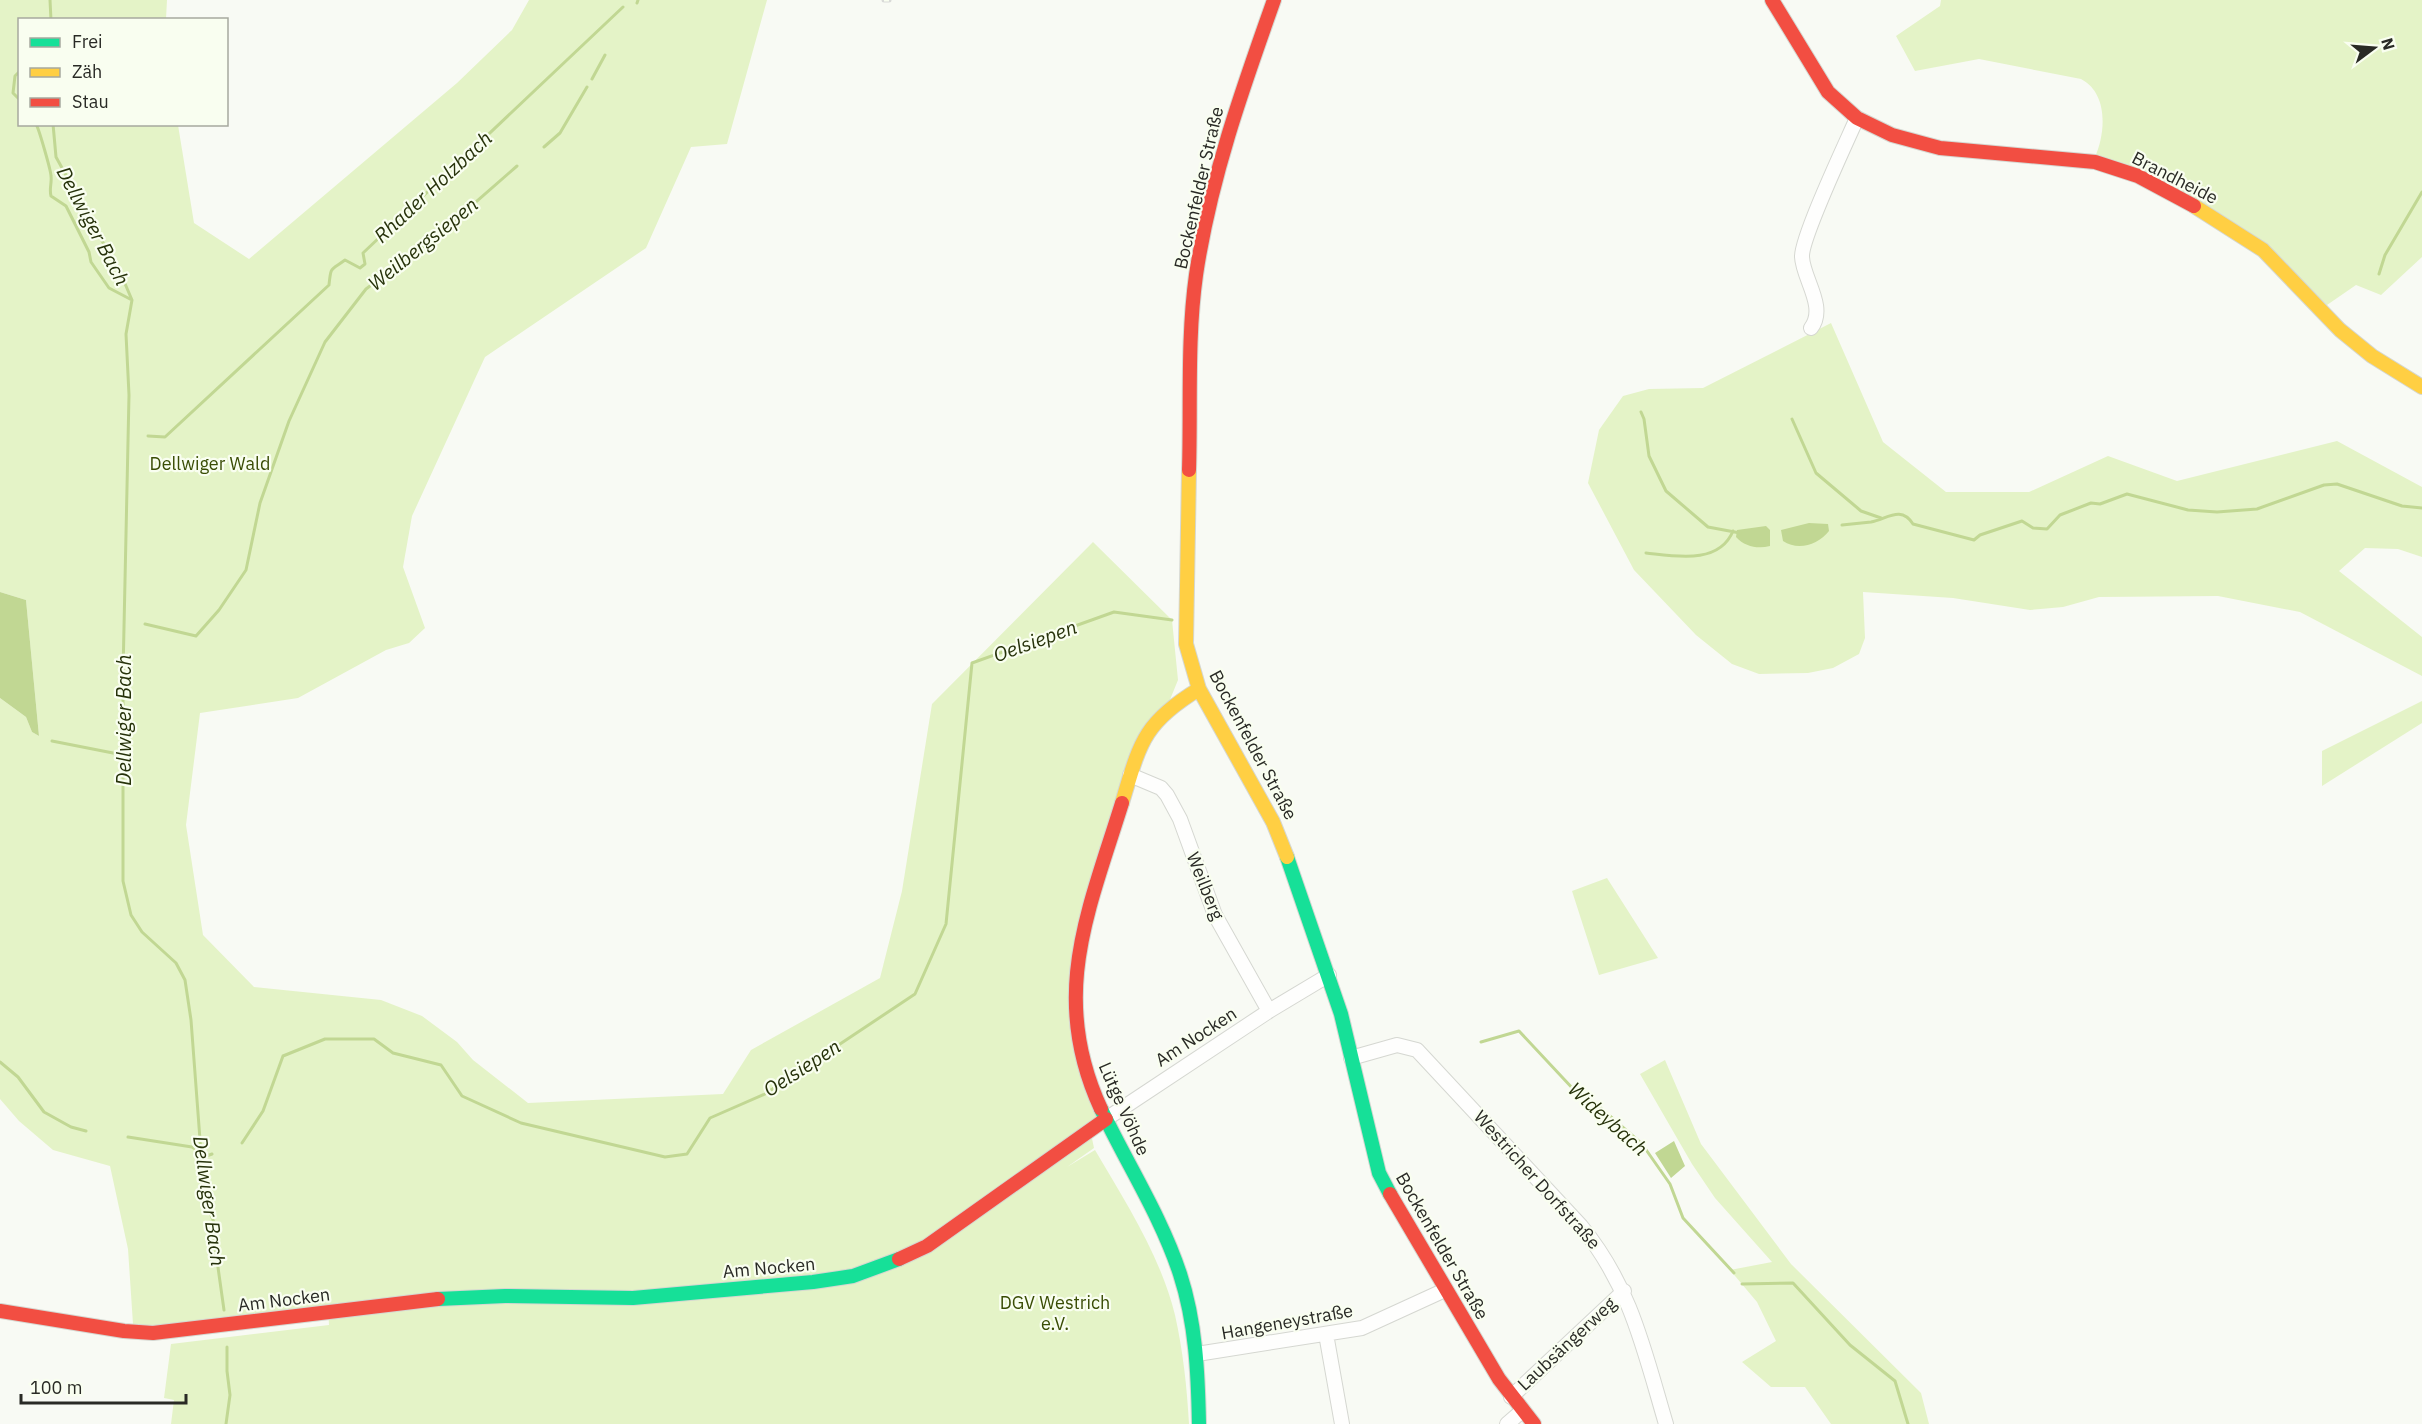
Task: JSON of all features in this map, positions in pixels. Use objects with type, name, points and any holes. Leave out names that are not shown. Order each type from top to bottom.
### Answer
[{"type":"street","name":"Bockenfelder Straße","points":[[1274,0],[1230,125],[1206,221],[1196,277],[1186,644],[1199,689],[1281,839],[1329,975],[1352,1058],[1379,1173],[1396,1207],[1511,1397],[1534,1424]]},
{"type":"street","name":"Brandheide","points":[[1772,0],[1828,92],[1857,118],[1892,135],[1940,148],[2095,162],[2138,176],[2214,218],[2263,250],[2340,330],[2372,356],[2422,387]]},
{"type":"street","points":[[1811,328],[1815,322],[1815,305],[1803,251],[1857,118]]},
{"type":"street","name":"Lütge Vöhde","points":[[1197,1354],[1187,1297],[1172,1252],[1091,1086],[1081,1052],[1074,1009],[1074,980],[1081,936],[1130,775],[1148,728],[1167,707],[1199,689]]},
{"type":"street","name":"Weilberg","points":[[1130,775],[1161,788],[1167,795],[1180,819],[1215,915],[1269,1011]]},
{"type":"street","name":"Am Nocken","points":[[0,1311],[124,1331],[171,1332],[444,1298],[505,1296],[574,1299],[633,1298],[813,1282],[853,1276],[897,1262],[934,1242],[1106,1119],[1269,1011],[1329,975]]},
{"type":"street","name":"Westricher Dorfstraße","points":[[1352,1058],[1397,1045],[1417,1050],[1601,1249],[1624,1291],[1639,1331],[1666,1424]]},
{"type":"street","name":"Hangeneystraße","points":[[1197,1354],[1362,1328],[1445,1290]]},
{"type":"street","name":"Laubsängerweg","points":[[1511,1397],[1624,1291]]},
{"type":"street","points":[[1326,1334],[1342,1424]]},
{"type":"street","points":[[1197,1354],[1199,1424]]},
{"type":"street","points":[[1507,1424],[1522,1411]]},
{"type":"green space","points":[[0,0],[167,0],[166,18],[18,18],[18,126],[178,126],[194,223],[249,259],[457,83],[512,30],[529,0],[767,0],[727,144],[691,147],[646,248],[485,357],[412,516],[403,567],[425,628],[409,643],[386,650],[298,698],[200,713],[186,825],[203,935],[254,987],[381,1000],[422,1016],[457,1042],[473,1060],[528,1103],[723,1094],[751,1050],[880,978],[902,891],[932,704],[1093,542],[1172,620],[1178,680],[1167,707],[1148,728],[1093,896],[1074,1009],[1106,1119],[1090,1129],[1094,1148],[1067,1167],[1095,1150],[1130,1209],[1161,1272],[1175,1315],[1180,1342],[1189,1424],[171,1424],[174,1400],[164,1398],[171,1344],[329,1325],[328,1307],[152,1327],[133,1324],[128,1249],[110,1166],[53,1150],[19,1121],[0,1099],[0,698],[26,717],[32,732],[39,736],[26,600],[0,592]]},
{"type":"green space","points":[[1941,0],[2422,0],[2422,257],[2381,295],[2356,285],[2327,305],[2285,264],[2095,157],[2103,125],[2102,114],[2096,94],[2090,85],[2081,79],[1979,59],[1915,71],[1896,36],[1940,6]]},
{"type":"green space","points":[[1831,323],[1883,442],[1946,492],[2029,492],[2108,456],[2177,481],[2337,441],[2422,487],[2422,557],[2398,549],[2365,548],[2339,571],[2422,637],[2422,676],[2300,612],[2218,596],[2099,597],[2063,607],[2030,610],[1953,598],[1863,592],[1865,638],[1859,654],[1833,668],[1808,673],[1759,674],[1732,664],[1696,635],[1634,570],[1588,483],[1599,430],[1623,396],[1649,389],[1703,388]]},
{"type":"green space","points":[[2422,701],[2422,723],[2322,786],[2322,751]]},
{"type":"green space","points":[[1607,878],[1658,958],[1599,975],[1572,891]]},
{"type":"green space","points":[[1665,1060],[1701,1144],[1791,1264],[1921,1393],[1929,1424],[1831,1424],[1805,1387],[1771,1387],[1742,1362],[1776,1341],[1757,1302],[1730,1270],[1772,1262],[1715,1198],[1692,1164],[1640,1074]]},
{"type":"shaded area","points":[[1809,523],[1828,524],[1829,531],[1819,540],[1807,545],[1795,546],[1783,541],[1781,530]]},
{"type":"shaded area","points":[[1766,526],[1770,530],[1770,546],[1752,546],[1736,537],[1737,530]]},
{"type":"shaded area","points":[[0,592],[26,600],[39,736],[32,732],[26,717],[0,698]]},
{"type":"shaded area","points":[[1674,1141],[1685,1166],[1671,1178],[1655,1153]]},
{"type":"waterway","name":"Dellwiger Bach","points":[[50,0],[51,18]]},
{"type":"waterway","name":"Rhader Holzbach","points":[[148,436],[165,437],[329,285],[334,268],[345,260],[360,268],[365,264],[363,253],[623,7]]},
{"type":"waterway","name":"Weilbergsiepen","points":[[592,79],[605,55]]},
{"type":"waterway","points":[[18,73],[15,76],[13,93],[18,98]]},
{"type":"waterway","name":"Weilbergsiepen","points":[[544,147],[560,133],[587,87]]},
{"type":"waterway","points":[[37,126],[50,173],[51,196],[66,206],[89,252],[91,262],[109,288],[130,299]]},
{"type":"waterway","name":"Dellwiger Bach","points":[[53,126],[56,157],[123,279],[132,300],[126,334],[129,395],[123,674],[123,881],[131,915],[142,932],[176,963],[185,980],[191,1020],[207,1206],[216,1227],[214,1239],[224,1310]]},
{"type":"waterway","name":"Weilbergsiepen","points":[[145,624],[196,636],[219,610],[246,570],[260,503],[289,421],[325,342],[366,289],[437,236],[517,166]]},
{"type":"waterway","points":[[2379,274],[2385,255],[2422,192]]},
{"type":"waterway","points":[[1641,412],[1649,456],[1666,491],[1708,527],[1740,533]]},
{"type":"waterway","points":[[1792,419],[1816,473],[1861,511],[1881,518]]},
{"type":"waterway","points":[[1842,525],[1871,522],[1899,514],[1904,515],[1913,524],[1974,540],[1980,535],[2022,521],[2033,528],[2047,529],[2060,515],[2091,503],[2100,504],[2127,494],[2188,510],[2217,512],[2257,509],[2324,485],[2337,484],[2402,506],[2422,508]]},
{"type":"waterway","points":[[1646,553],[1683,556],[1707,554],[1726,542],[1733,531]]},
{"type":"waterway","name":"Oelsiepen","points":[[242,1143],[263,1111],[283,1056],[325,1039],[374,1039],[393,1053],[441,1065],[462,1096],[521,1123],[665,1157],[687,1154],[710,1118],[765,1094],[915,994],[946,924],[972,663],[1114,612],[1172,620]]},
{"type":"waterway","points":[[52,741],[113,753]]},
{"type":"waterway","name":"Wideybach","points":[[1481,1042],[1519,1031],[1576,1092],[1596,1104],[1642,1144],[1670,1184],[1683,1218],[1734,1273]]},
{"type":"waterway","points":[[0,1062],[18,1077],[44,1112],[71,1127],[86,1131]]},
{"type":"waterway","points":[[128,1137],[192,1147],[201,1153]]},
{"type":"waterway","name":"Oelsiepen","points":[[201,1158],[212,1154]]},
{"type":"waterway","name":"Wideybach","points":[[1742,1284],[1793,1283],[1850,1345],[1895,1381],[1908,1424]]},
{"type":"waterway","name":"Dellwiger Bach","points":[[226,1424],[230,1395],[227,1347]]},
{"type":"railway","points":[[884,0],[889,0]]},
{"type":"traffic: fast","points":[[1287,857],[1341,1014],[1379,1173],[1390,1194]]},
{"type":"traffic: fast","points":[[1101,1109],[1154,1211],[1180,1274],[1193,1330],[1199,1424]]},
{"type":"traffic: fast","points":[[438,1299],[505,1296],[633,1298],[813,1282],[853,1276],[899,1259]]},
{"type":"traffic: slow","points":[[2194,206],[2263,250],[2340,330],[2372,356],[2422,387]]},
{"type":"traffic: slow","points":[[1189,470],[1186,644],[1199,689],[1273,822],[1287,857]]},
{"type":"traffic: slow","points":[[1122,803],[1146,736],[1166,713],[1199,689]]},
{"type":"traffic: jam","points":[[1189,470],[1191,323],[1202,240],[1228,136],[1274,0]]},
{"type":"traffic: jam","points":[[1772,0],[1828,92],[1857,118],[1892,135],[1940,148],[2095,162],[2138,176],[2194,206]]},
{"type":"traffic: jam","points":[[1101,1109],[1086,1068],[1078,1029],[1076,992],[1079,955],[1087,918],[1122,803]]},
{"type":"traffic: jam","points":[[899,1259],[927,1246],[1106,1119]]},
{"type":"traffic: jam","points":[[1390,1194],[1499,1379],[1534,1424]]},
{"type":"traffic: jam","points":[[0,1311],[124,1331],[153,1333],[438,1299]]},
{"type":"park label","name":"Dellwiger Wald","points":[[210,464]]},
{"type":"park label","name":"DGV Westrich e.V.","points":[[1055,1313]]}]
